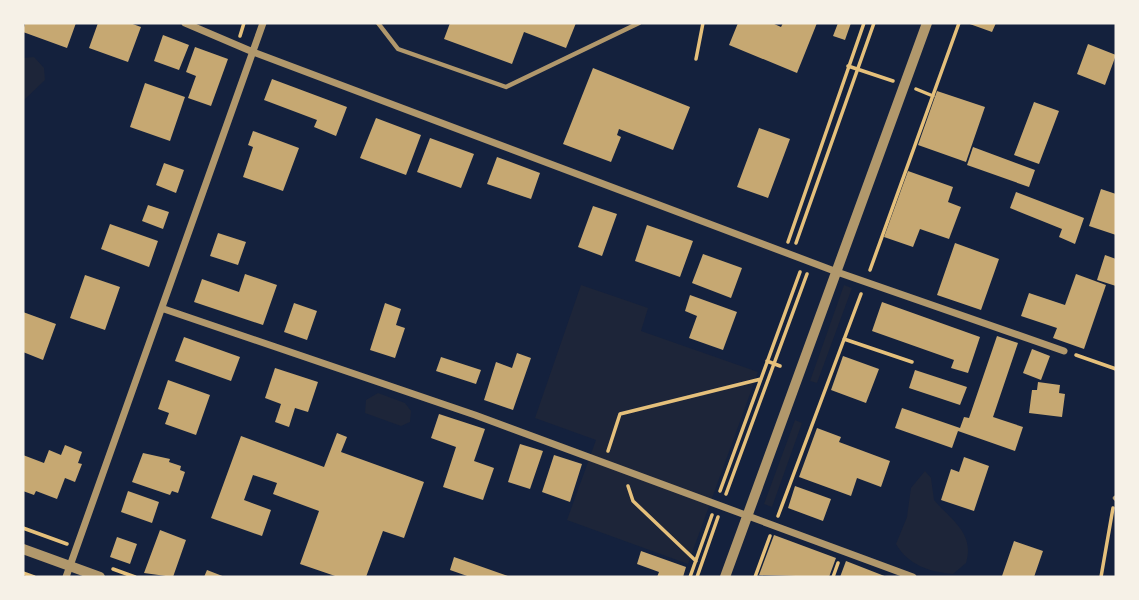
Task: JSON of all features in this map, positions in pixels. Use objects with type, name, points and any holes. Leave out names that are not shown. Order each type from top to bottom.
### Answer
[{"type":"street","points":[[185,23],[253,52],[788,254],[1065,351]]},
{"type":"street","points":[[68,572],[263,23]]},
{"type":"street","points":[[725,577],[927,23]]},
{"type":"street","points":[[163,309],[624,470],[913,577]]},
{"type":"street","points":[[23,549],[68,572],[100,577]]},
{"type":"lane","points":[[378,23],[398,48],[506,88],[639,23]]},
{"type":"path","points":[[695,59],[703,23]]},
{"type":"path","points":[[788,254],[864,23]]},
{"type":"path","points":[[788,254],[874,23]]},
{"type":"path","points":[[755,577],[866,282],[959,23]]},
{"type":"path","points":[[697,577],[767,361],[808,261]]},
{"type":"path","points":[[690,577],[774,364],[808,261]]},
{"type":"path","points":[[845,339],[912,362]]},
{"type":"path","points":[[1065,351],[1116,369]]},
{"type":"path","points":[[767,361],[780,366]]},
{"type":"path","points":[[604,463],[620,414],[761,379]]},
{"type":"path","points":[[624,470],[632,501],[696,561]]},
{"type":"path","points":[[1101,577],[1115,498]]},
{"type":"path","points":[[23,573],[34,577]]},
{"type":"shaded area","points":[[34,57],[44,68],[45,80],[23,101],[23,58]]},
{"type":"shaded area","points":[[581,285],[648,308],[641,331],[758,372],[688,564],[567,520],[596,440],[535,418]]},
{"type":"shaded area","points":[[844,285],[852,288],[817,383],[810,381]]},
{"type":"shaded area","points":[[378,393],[405,403],[411,411],[410,422],[401,426],[365,413],[366,400]]},
{"type":"shaded area","points":[[795,420],[802,423],[772,507],[764,504]]},
{"type":"shaded area","points":[[925,471],[931,478],[934,500],[960,528],[967,543],[966,563],[953,574],[920,566],[907,557],[896,544],[907,517],[911,488]]},
{"type":"building","points":[[25,23],[76,23],[67,48],[23,32]]},
{"type":"building","points":[[98,23],[130,23],[141,27],[128,62],[89,48]]},
{"type":"building","points":[[450,23],[576,23],[566,48],[524,32],[512,64],[444,39]]},
{"type":"building","points":[[738,23],[772,23],[781,27],[783,23],[817,23],[797,73],[729,45]]},
{"type":"building","points":[[838,23],[851,23],[845,40],[833,36]]},
{"type":"building","points":[[967,23],[996,23],[992,32]]},
{"type":"building","points":[[163,35],[189,45],[179,70],[154,61]]},
{"type":"building","points":[[1088,44],[1116,55],[1105,85],[1077,74]]},
{"type":"building","points":[[195,47],[228,59],[211,106],[188,98],[196,76],[186,72]]},
{"type":"building","points":[[593,68],[690,107],[673,150],[619,129],[617,135],[621,137],[611,162],[563,144]]},
{"type":"building","points":[[272,79],[347,107],[336,136],[314,127],[317,120],[264,100]]},
{"type":"building","points":[[145,83],[185,97],[170,141],[130,127]]},
{"type":"building","points":[[937,91],[985,107],[966,162],[918,145]]},
{"type":"building","points":[[1034,102],[1059,111],[1039,164],[1014,155]]},
{"type":"building","points":[[376,118],[421,135],[406,175],[360,158]]},
{"type":"building","points":[[759,128],[790,139],[768,198],[737,187]]},
{"type":"building","points":[[253,131],[299,148],[283,191],[243,177],[253,147],[248,145]]},
{"type":"building","points":[[430,138],[474,154],[461,188],[417,172]]},
{"type":"building","points":[[973,147],[1035,170],[1029,187],[967,165]]},
{"type":"building","points":[[497,157],[540,173],[531,199],[487,184]]},
{"type":"building","points":[[164,163],[184,170],[176,193],[156,185]]},
{"type":"building","points":[[908,171],[953,187],[948,202],[961,207],[949,239],[920,229],[913,247],[884,237]]},
{"type":"building","points":[[1101,189],[1116,194],[1116,235],[1089,226]]},
{"type":"building","points":[[1016,192],[1084,218],[1075,244],[1059,237],[1062,229],[1010,208]]},
{"type":"building","points":[[148,205],[169,212],[163,229],[142,221]]},
{"type":"building","points":[[593,206],[617,214],[602,256],[578,247]]},
{"type":"building","points":[[110,224],[158,241],[149,267],[101,249]]},
{"type":"building","points":[[647,225],[693,241],[680,277],[635,261]]},
{"type":"building","points":[[218,233],[246,242],[238,265],[210,256]]},
{"type":"building","points":[[955,243],[999,259],[981,310],[937,295]]},
{"type":"building","points":[[703,254],[742,268],[731,298],[692,283]]},
{"type":"building","points":[[1105,255],[1116,259],[1116,286],[1097,280]]},
{"type":"building","points":[[245,274],[277,285],[263,325],[194,302],[202,279],[239,292]]},
{"type":"building","points":[[1076,274],[1106,285],[1084,349],[1053,338],[1057,328],[1021,316],[1029,293],[1065,305]]},
{"type":"building","points":[[85,275],[120,287],[105,330],[70,318]]},
{"type":"building","points":[[690,295],[737,312],[723,350],[689,338],[697,316],[685,311]]},
{"type":"building","points":[[882,302],[980,337],[968,373],[951,368],[954,360],[872,331]]},
{"type":"building","points":[[294,303],[317,311],[307,340],[284,332]]},
{"type":"building","points":[[385,303],[401,309],[396,325],[405,328],[395,358],[370,350]]},
{"type":"building","points":[[23,312],[56,324],[43,360],[23,352]]},
{"type":"building","points":[[997,336],[1018,343],[993,417],[1023,427],[1015,451],[958,431],[952,448],[895,428],[902,408],[960,428],[964,417],[969,418]]},
{"type":"building","points":[[184,337],[240,357],[231,381],[175,361]]},
{"type":"building","points":[[1032,349],[1050,356],[1041,380],[1023,373]]},
{"type":"building","points":[[517,353],[531,358],[513,410],[484,400],[496,362],[512,368]]},
{"type":"building","points":[[843,356],[879,369],[866,403],[831,390]]},
{"type":"building","points":[[441,357],[481,370],[476,384],[436,371]]},
{"type":"building","points":[[275,368],[318,382],[308,412],[295,408],[289,427],[275,422],[281,404],[265,398]]},
{"type":"building","points":[[915,370],[967,387],[960,405],[909,388]]},
{"type":"building","points":[[168,380],[210,395],[196,435],[165,424],[169,413],[158,409]]},
{"type":"building","points":[[1038,382],[1060,385],[1059,393],[1065,394],[1062,417],[1029,413],[1032,390],[1037,390]]},
{"type":"building","points":[[439,414],[485,429],[474,461],[494,468],[483,500],[443,487],[456,447],[431,438]]},
{"type":"building","points":[[817,428],[841,437],[839,442],[890,461],[881,487],[857,478],[851,496],[799,477]]},
{"type":"building","points":[[337,433],[347,437],[341,452],[424,482],[404,538],[383,531],[366,577],[338,577],[300,564],[319,511],[273,494],[277,483],[253,475],[244,500],[271,510],[262,536],[211,518],[241,436],[324,467]]},
{"type":"building","points":[[520,444],[543,451],[530,489],[508,482]]},
{"type":"building","points":[[65,445],[82,452],[78,463],[82,464],[75,482],[65,478],[57,499],[36,491],[34,495],[23,491],[23,455],[44,463],[49,450],[61,455]]},
{"type":"building","points":[[143,453],[170,459],[169,462],[181,466],[180,470],[185,472],[178,493],[172,491],[170,495],[132,482]]},
{"type":"building","points":[[554,455],[582,464],[570,502],[542,492]]},
{"type":"building","points":[[964,457],[989,466],[974,511],[941,500],[951,469],[959,472]]},
{"type":"building","points":[[795,486],[831,499],[823,521],[788,508]]},
{"type":"building","points":[[128,491],[159,502],[152,523],[121,512]]},
{"type":"building","points":[[160,530],[186,540],[173,577],[144,573]]},
{"type":"building","points":[[774,535],[836,558],[829,577],[759,575]]},
{"type":"building","points":[[117,537],[137,544],[130,564],[110,557]]},
{"type":"building","points":[[1014,541],[1043,551],[1034,577],[1002,576]]},
{"type":"building","points":[[641,551],[686,567],[683,577],[657,577],[659,572],[637,564]]},
{"type":"building","points":[[454,557],[511,577],[470,577],[450,570]]},
{"type":"building","points":[[846,561],[887,577],[840,577]]},
{"type":"building","points":[[207,570],[225,577],[204,577]]}]
